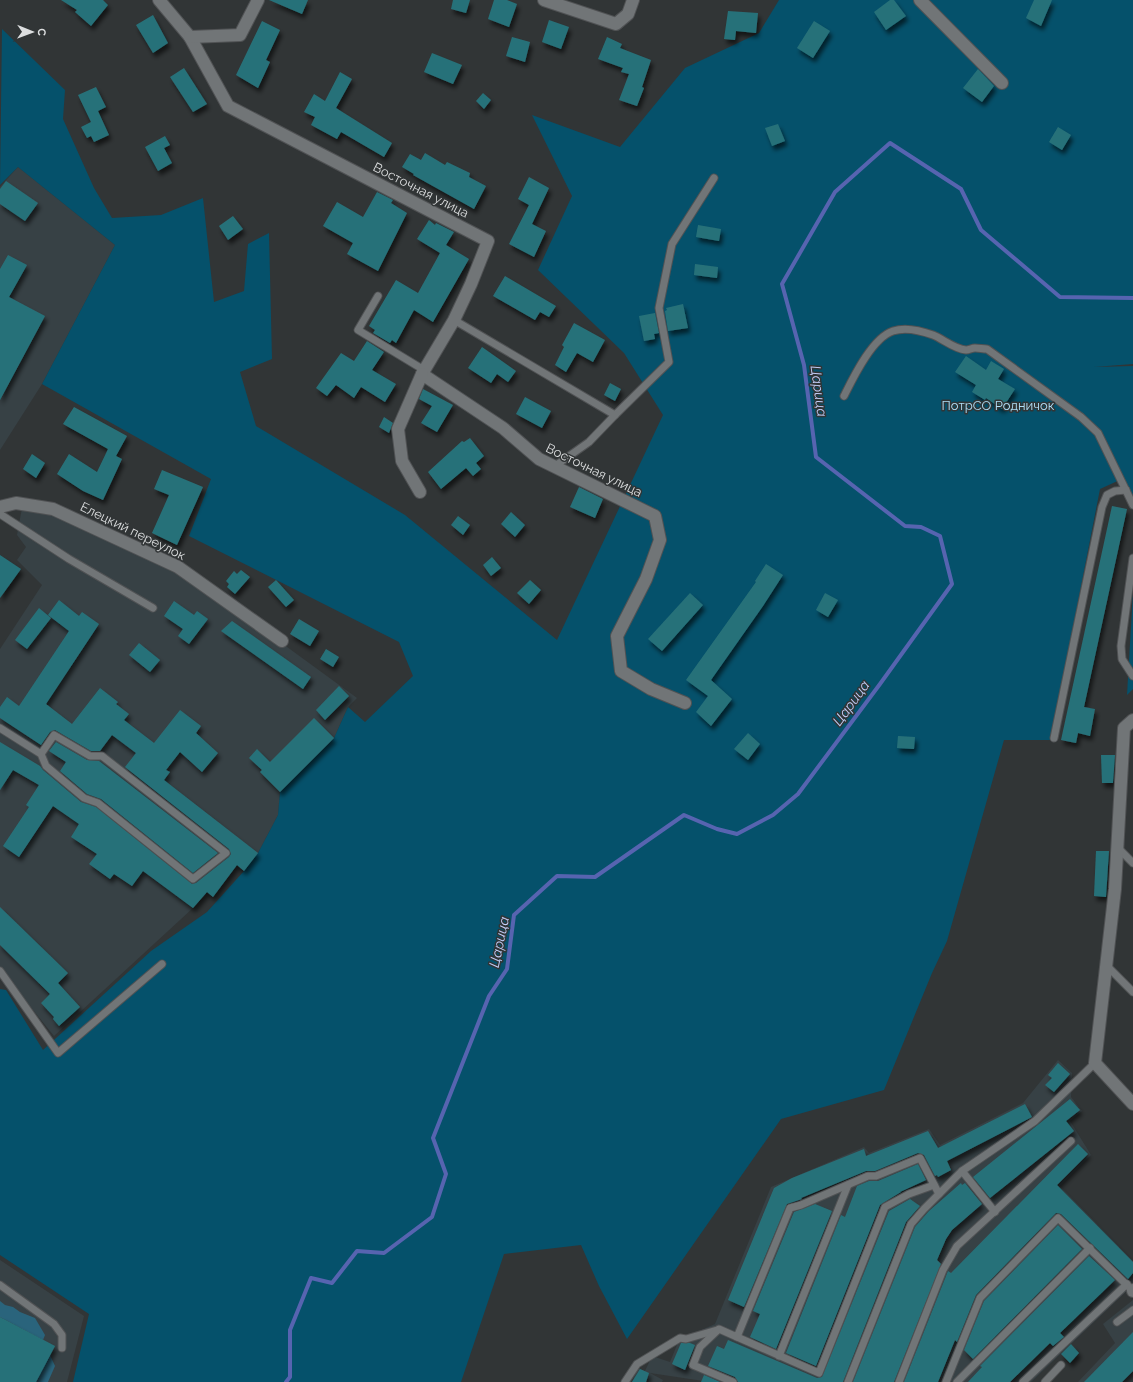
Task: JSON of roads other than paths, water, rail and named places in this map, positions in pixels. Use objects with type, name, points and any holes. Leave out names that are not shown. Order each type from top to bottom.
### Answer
[{"type":"street","points":[[159,0],[190,36],[240,35],[258,0]]},
{"type":"street","points":[[544,0],[616,24],[628,14],[633,0]]},
{"type":"street","points":[[920,0],[1002,83]]},
{"type":"street","name":"Восточная улица","points":[[190,36],[228,106],[488,241],[471,284],[454,320],[423,372],[503,428],[539,459],[655,516],[660,540],[646,579],[617,636],[621,671],[650,689],[685,703]]},
{"type":"street","points":[[420,492],[402,461],[398,429],[423,372]]},
{"type":"street","name":"Елецкий переулок","points":[[0,507],[16,503],[53,509],[178,567],[282,641]]},
{"type":"street","points":[[1133,720],[1124,728],[1115,889],[1095,1063],[1133,1104]]},
{"type":"lane","points":[[555,466],[589,442],[669,362],[659,308],[672,244],[714,178]]},
{"type":"lane","points":[[378,296],[358,330],[423,372]]},
{"type":"lane","points":[[454,320],[615,415]]},
{"type":"lane","points":[[844,396],[856,370],[873,348],[882,339],[894,331],[907,329],[929,333],[956,347],[966,350],[974,348],[987,349],[1081,417],[1098,433],[1133,505]]},
{"type":"lane","points":[[1054,738],[1102,506],[1107,495],[1115,491],[1126,490]]},
{"type":"lane","points":[[0,514],[69,559],[153,608]]},
{"type":"lane","points":[[1133,558],[1121,646],[1122,659],[1133,676]]},
{"type":"lane","points":[[0,728],[41,754],[46,766],[84,798],[98,803],[193,879],[226,853],[102,756],[90,756],[54,735],[41,754]]},
{"type":"lane","points":[[1117,847],[1133,863]]},
{"type":"lane","points":[[0,971],[58,1054],[162,964]]},
{"type":"lane","points":[[1106,965],[1133,992]]},
{"type":"lane","points":[[848,1382],[911,1224],[962,1171],[1035,1120],[1095,1063]]},
{"type":"lane","points":[[899,1382],[943,1270],[957,1246],[1071,1141]]},
{"type":"lane","points":[[737,1338],[790,1208],[801,1205],[868,1176],[876,1176],[920,1158],[939,1194]]},
{"type":"lane","points":[[962,1171],[995,1212]]},
{"type":"lane","points":[[779,1356],[848,1185]]},
{"type":"lane","points":[[625,1382],[637,1364],[680,1338],[686,1339],[719,1330],[819,1373],[886,1207],[909,1194],[934,1185]]},
{"type":"lane","points":[[946,1382],[980,1298],[1058,1218],[1131,1288],[1023,1382]]},
{"type":"lane","points":[[957,1382],[1090,1248]]},
{"type":"lane","points":[[0,1285],[54,1324],[62,1335],[62,1348]]},
{"type":"lane","points":[[1117,1322],[1133,1310]]},
{"type":"lane","points":[[719,1330],[700,1347],[693,1365],[733,1382]]},
{"type":"lane","points":[[1045,1382],[1062,1365]]},
{"type":"waterway","name":"Царица","points":[[286,1382],[290,1377],[290,1330],[311,1278],[332,1283],[357,1251],[384,1253],[432,1217],[446,1174],[433,1138],[489,996],[507,969],[514,915],[557,876],[595,877],[684,815],[717,829],[737,834],[773,815],[798,794],[952,584],[940,536],[921,527],[905,526],[816,457],[804,365],[782,284],[835,192],[890,143],[961,189],[981,230],[1060,297],[1133,298]]},
{"type":"park label","name":"ПотрСО Родничок","points":[[998,405]]}]
